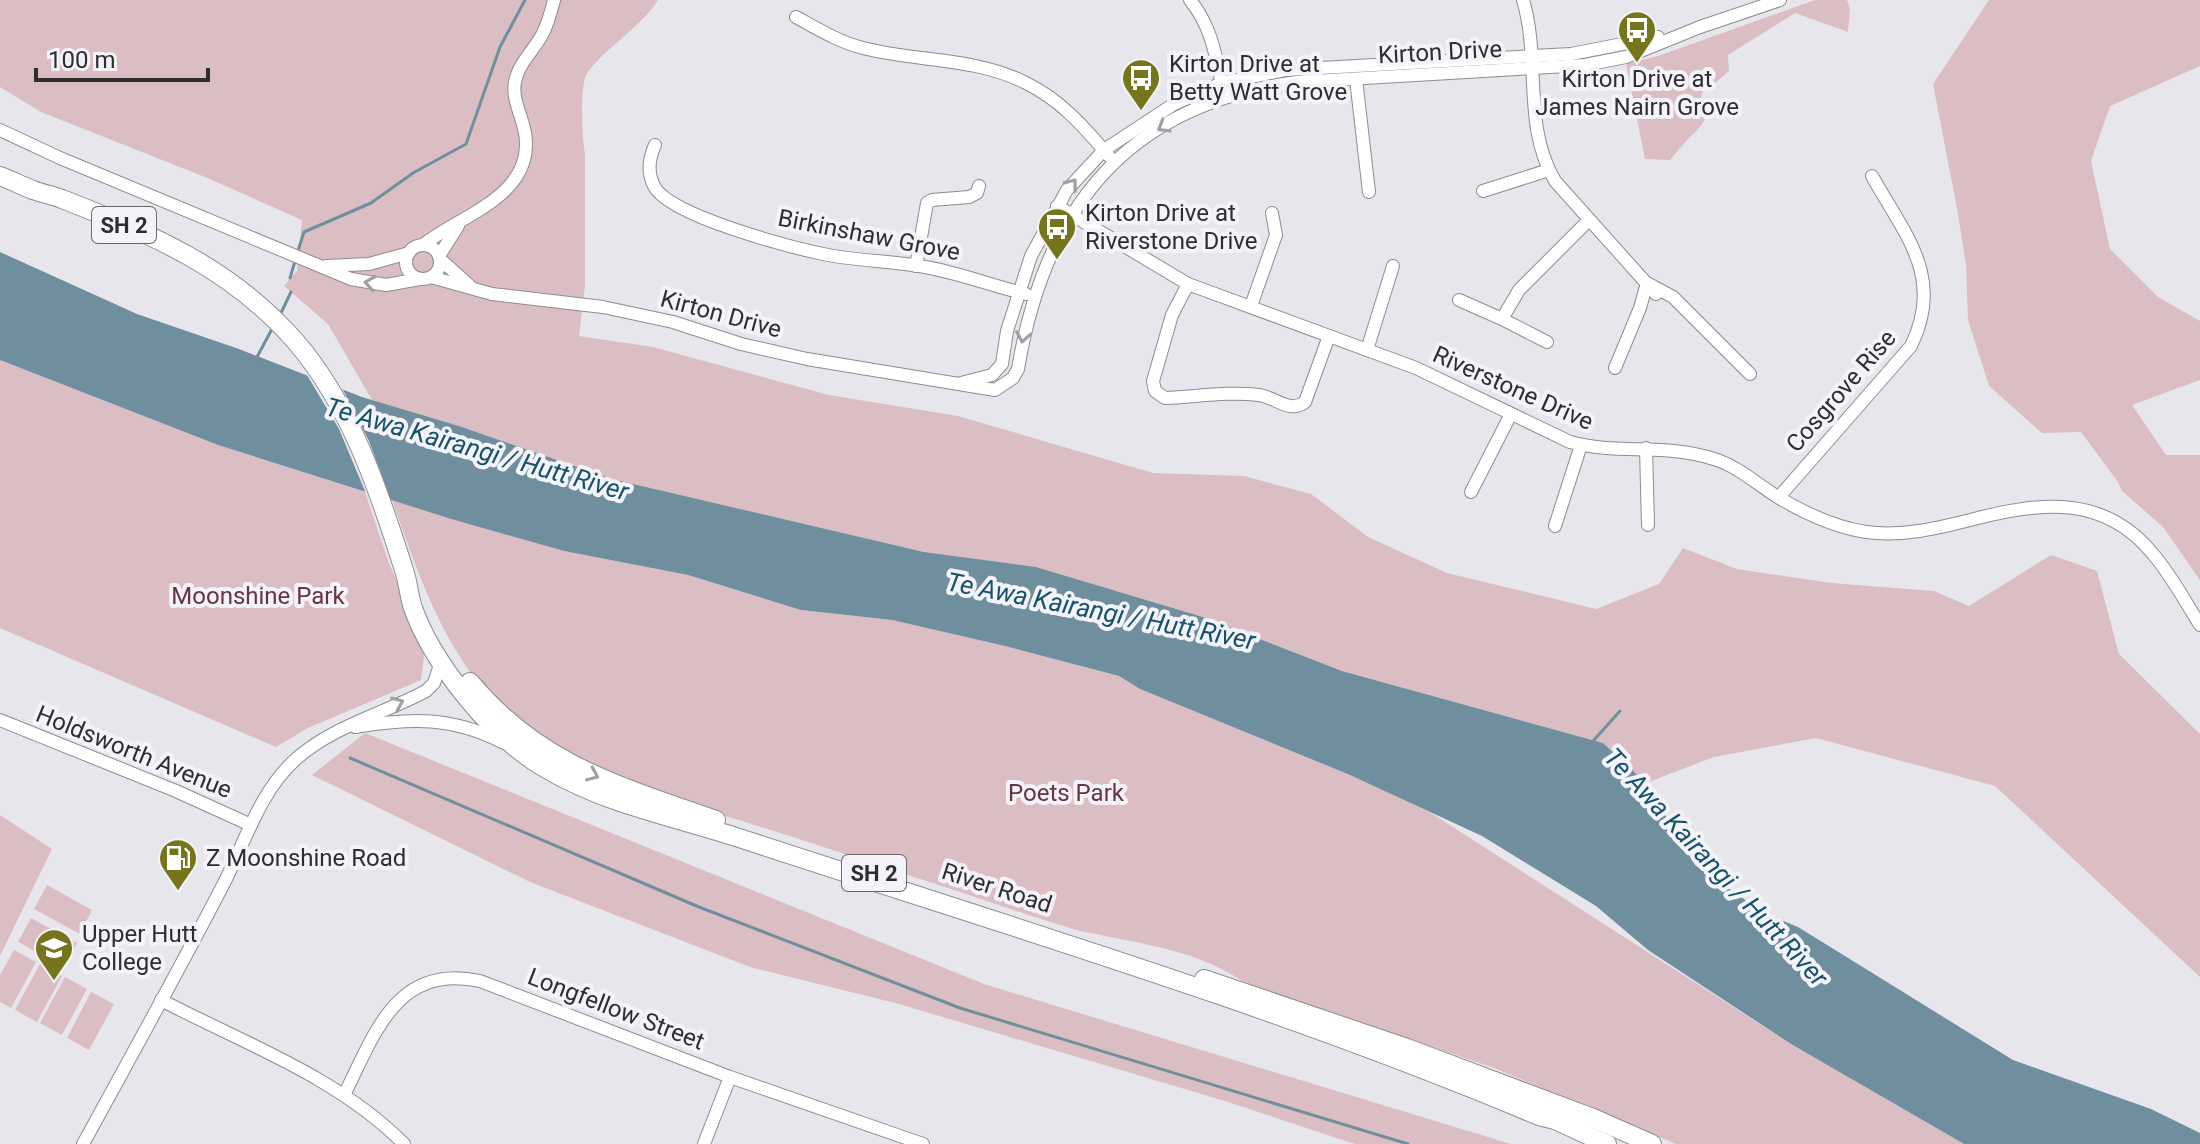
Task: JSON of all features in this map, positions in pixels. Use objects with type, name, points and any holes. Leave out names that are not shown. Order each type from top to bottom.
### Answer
[{"type":"highway","name":"River Road","points":[[0,164],[58,197],[189,255],[223,275],[298,344],[333,393],[363,456],[403,566],[418,620],[441,662],[477,710],[518,750],[541,766],[591,792],[1164,977],[1427,1070],[1555,1120],[1607,1144]]},
{"type":"highway","name":"River Road","points":[[0,176],[34,191],[58,197]]},
{"type":"highway","name":"River Road","points":[[403,566],[449,653],[479,693],[525,737],[590,774],[824,857],[1121,955],[1232,987],[1407,1048],[1593,1118],[1652,1144]]},
{"type":"highway","points":[[1560,1107],[1588,1125],[1631,1144]]},
{"type":"highway","points":[[1539,1116],[1591,1144]]},
{"type":"street","points":[[0,130],[339,275],[374,284],[396,285],[426,278],[438,270],[451,234],[512,183],[521,169],[526,143],[514,85],[519,70],[543,34],[554,0]]},
{"type":"street","points":[[1190,0],[1204,18],[1212,37],[1224,90]]},
{"type":"street","points":[[1523,0],[1538,142],[1549,170],[1656,294]]},
{"type":"street","name":"Kirton Drive","points":[[958,384],[998,371],[1018,292],[1031,256],[1057,206],[1074,182],[1104,150],[1174,104],[1285,70],[1531,62],[1585,65],[1626,57],[1700,27],[1780,0]]},
{"type":"street","points":[[796,17],[837,40],[865,49],[976,65],[1028,83],[1067,110],[1113,161]]},
{"type":"street","name":"Kirton Drive","points":[[426,278],[519,298],[603,307],[673,322],[741,344],[807,359],[995,390],[1013,378],[1018,369],[1033,296],[1085,195],[1113,161],[1163,127],[1224,90],[1531,62]]},
{"type":"street","points":[[1356,79],[1369,192]]},
{"type":"street","name":"Birkinshaw Grove","points":[[655,145],[649,169],[654,187],[668,201],[689,214],[828,254],[916,266],[1033,296]]},
{"type":"street","points":[[1483,191],[1549,170]]},
{"type":"street","name":"Cosgrove Rise","points":[[1779,497],[1911,346],[1920,328],[1925,307],[1925,283],[1919,261],[1872,176]]},
{"type":"street","points":[[916,266],[927,203],[969,197],[977,193],[979,186]]},
{"type":"street","name":"Riverstone Drive","points":[[1057,206],[1188,284],[1416,368],[1581,445],[1592,448],[1646,448],[1717,459],[1817,518],[1839,526],[1884,534],[1933,530],[2015,509],[2046,505],[2075,507],[2116,523],[2135,536],[2153,554],[2200,625]]},
{"type":"street","points":[[1251,306],[1276,235],[1272,213]]},
{"type":"street","points":[[1502,319],[1519,290],[1589,220]]},
{"type":"street","points":[[426,278],[408,268],[409,253],[463,221]]},
{"type":"street","points":[[423,245],[433,248],[440,258]]},
{"type":"street","points":[[317,264],[353,267],[409,253]]},
{"type":"street","name":"Kirton Drive","points":[[440,258],[473,288]]},
{"type":"street","points":[[1367,350],[1393,266]]},
{"type":"street","points":[[1615,368],[1647,283]]},
{"type":"street","points":[[1647,283],[1673,297],[1750,374]]},
{"type":"street","points":[[1188,284],[1172,315],[1153,381],[1155,391],[1165,398],[1260,395],[1299,407],[1305,402],[1329,336]]},
{"type":"street","points":[[1459,300],[1547,342]]},
{"type":"street","points":[[1471,492],[1511,414]]},
{"type":"street","points":[[1555,526],[1581,445]]},
{"type":"street","points":[[1646,448],[1648,525]]},
{"type":"street","points":[[83,1144],[274,785],[309,748],[340,730],[426,691],[434,683],[441,662]]},
{"type":"street","name":"Holdsworth Avenue","points":[[0,720],[176,791],[251,825]]},
{"type":"street","points":[[340,730],[400,720],[441,721],[486,734],[518,750]]},
{"type":"street","name":"Longfellow Street","points":[[344,1095],[385,1015],[395,1002],[413,988],[453,977],[480,981],[730,1077],[923,1144]]},
{"type":"street","points":[[161,1000],[344,1095],[370,1113],[404,1144]]},
{"type":"street","points":[[704,1144],[730,1077]]},
{"type":"green space","points":[[0,0],[658,0],[642,20],[597,61],[585,78],[582,116],[585,285],[579,336],[653,347],[829,395],[958,416],[1153,473],[1244,476],[1311,494],[1368,537],[1447,573],[1596,609],[1659,584],[1683,548],[1737,569],[1831,583],[1934,591],[1969,606],[2051,555],[2097,571],[2119,654],[2200,734],[2200,977],[1995,786],[1816,738],[1714,757],[1646,783],[1603,743],[1342,671],[1203,617],[1036,567],[924,552],[612,479],[459,426],[372,400],[328,324],[284,286],[297,271],[302,220],[205,177],[41,112],[0,87]]},
{"type":"green space","points":[[1815,0],[1847,0],[1850,9],[1848,32],[1795,13],[1728,55],[1729,71],[1714,84],[1704,87],[1700,100],[1705,117],[1701,126],[1670,160],[1645,159],[1626,64],[1658,56]]},
{"type":"green space","points":[[1989,0],[2200,0],[2200,66],[2110,106],[2091,161],[2110,249],[2158,297],[2200,321],[2200,380],[2132,405],[2166,455],[2200,455],[2200,580],[2163,527],[2122,491],[2081,432],[2042,433],[1989,386],[1968,320],[1966,265],[1933,84]]},
{"type":"green space","name":"Moonshine Park","points":[[0,360],[218,445],[365,492],[389,563],[425,649],[421,680],[308,728],[276,747],[0,628]]},
{"type":"green space","name":"Poets Park","points":[[392,500],[564,551],[688,575],[801,610],[892,620],[1119,676],[1140,689],[1367,782],[1431,813],[1791,1044],[1964,1144],[1676,1144],[1494,1068],[1245,983],[1190,956],[1059,925],[627,782],[546,742],[512,717],[484,690],[441,623]]},
{"type":"green space","points":[[365,733],[984,984],[1511,1144],[1355,1144],[1225,1101],[899,1004],[750,967],[530,882],[312,775]]},
{"type":"green space","points":[[0,815],[52,849],[0,956]]},
{"type":"green space","points":[[47,885],[92,910],[80,934],[34,909]]},
{"type":"green space","points":[[31,918],[77,943],[64,967],[18,942]]},
{"type":"green space","points":[[14,950],[36,962],[11,1008],[0,1002],[0,975]]},
{"type":"green space","points":[[40,964],[62,976],[37,1022],[15,1010]]},
{"type":"green space","points":[[65,977],[87,989],[62,1035],[40,1023]]},
{"type":"green space","points":[[91,992],[114,1004],[89,1050],[67,1038]]},
{"type":"water","name":"Te Awa Kairangi / Hutt River","points":[[0,252],[137,314],[239,349],[362,397],[459,426],[612,479],[924,552],[1036,567],[1203,617],[1342,671],[1603,743],[1646,783],[1695,865],[1764,913],[1798,927],[2013,1060],[2151,1109],[2200,1133],[2200,1144],[1964,1144],[1791,1044],[1648,950],[1596,906],[1482,836],[1350,775],[1140,689],[1119,676],[892,620],[801,610],[688,575],[564,551],[448,518],[218,445],[0,360]]},
{"type":"pier","points":[[304,370],[342,388],[369,441],[392,504],[367,496],[339,429]]},
{"type":"waterway","points":[[297,254],[304,232],[371,203],[413,173],[466,144],[500,47],[525,0]]},
{"type":"waterway","points":[[290,278],[295,261]]},
{"type":"waterway","points":[[279,317],[291,292]]},
{"type":"waterway","points":[[256,359],[273,327]]},
{"type":"waterway","points":[[1593,741],[1620,711]]},
{"type":"waterway","points":[[350,758],[699,907],[960,1008],[1408,1144]]},
{"type":"place","name":"Kirton Drive at James Nairn Grove","points":[[1637,64]]},
{"type":"place","name":"Kirton Drive at Betty Watt Grove","points":[[1141,112]]},
{"type":"place","name":"Kirton Drive at Riverstone Drive","points":[[1057,261]]},
{"type":"place","name":"Z Moonshine Road","points":[[178,892]]},
{"type":"place","name":"Upper Hutt College","points":[[54,982]]}]
